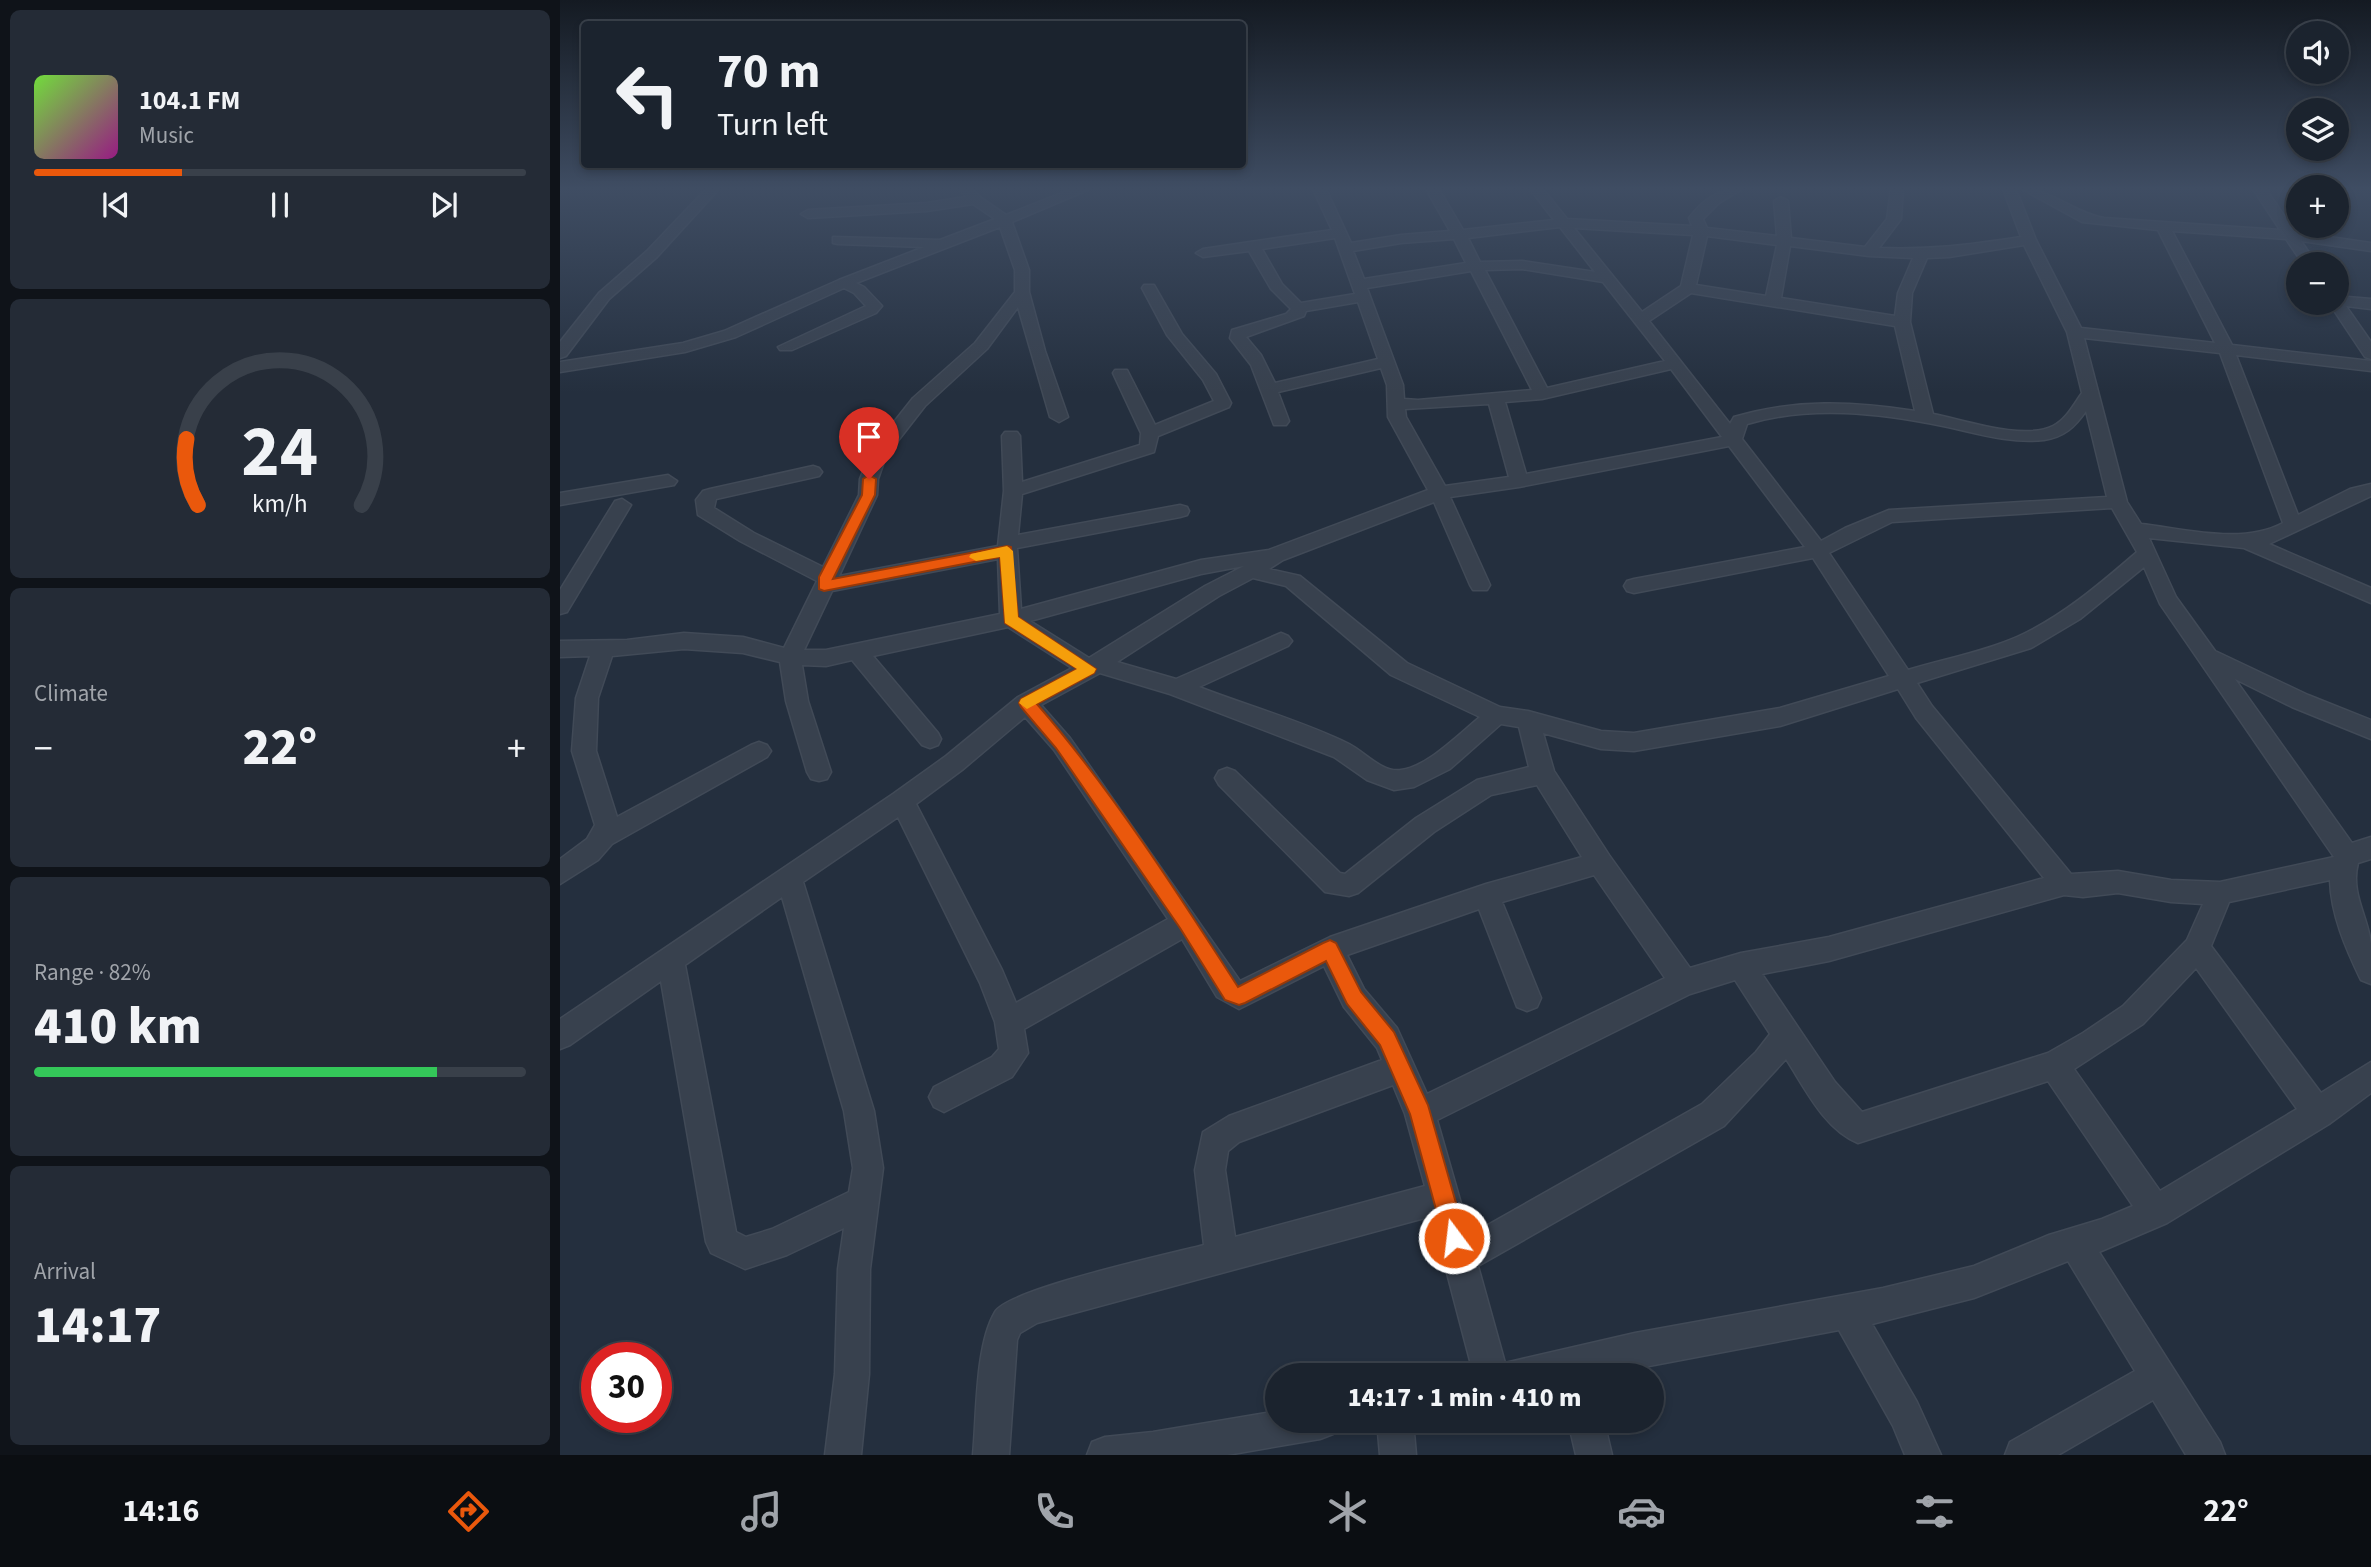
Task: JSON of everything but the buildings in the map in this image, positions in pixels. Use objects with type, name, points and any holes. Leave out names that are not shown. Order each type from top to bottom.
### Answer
[{"type":"street","points":[[560,353],[604,296],[649,257]]},
{"type":"street","points":[[560,367],[707,341],[730,334],[910,257]]},
{"type":"street","points":[[1018,257],[1039,358],[1059,417]]},
{"type":"street","points":[[1259,257],[1276,286],[1298,307],[1299,313],[1238,333],[1238,338],[1247,346],[1259,366],[1280,421]]},
{"type":"street","points":[[1347,257],[1395,385],[1397,417],[1439,493],[1480,585]]},
{"type":"street","points":[[1471,257],[1542,394]]},
{"type":"street","points":[[1589,257],[1675,363],[1818,551],[1923,712],[2064,884]]},
{"type":"street","points":[[1688,288],[1695,257]]},
{"type":"street","points":[[1773,301],[1781,257]]},
{"type":"street","points":[[1921,257],[1905,293],[1902,322],[1925,417]]},
{"type":"street","points":[[2038,257],[2075,331],[2118,502],[2148,553],[2167,599],[2354,856],[2348,914],[2368,959]]},
{"type":"street","points":[[2179,257],[2226,349],[2293,525]]},
{"type":"street","points":[[1298,307],[1475,265],[1522,265],[1605,278]]},
{"type":"street","points":[[786,346],[871,310],[874,306],[859,290],[844,283]]},
{"type":"street","points":[[1149,288],[1180,341],[1196,358],[1223,403],[1150,433]]},
{"type":"street","points":[[1639,321],[1688,288],[1902,322]]},
{"type":"street","points":[[819,772],[797,701],[790,657],[869,495],[869,479],[877,455],[919,401],[981,346],[1023,292]]},
{"type":"street","points":[[2349,302],[2371,304]]},
{"type":"street","points":[[2345,315],[2371,354]]},
{"type":"street","points":[[2075,331],[2371,366]]},
{"type":"street","points":[[1268,389],[1386,362]]},
{"type":"street","points":[[1396,403],[1418,405],[1542,394],[1675,363]]},
{"type":"street","points":[[1013,491],[1056,475],[1142,452],[1147,448],[1150,433],[1121,373]]},
{"type":"street","points":[[1732,440],[1740,421],[1765,412],[1847,408],[2040,435],[2061,429],[2091,393]]},
{"type":"street","points":[[1496,399],[1519,481]]},
{"type":"street","points":[[1010,619],[1007,547],[1013,491],[1011,436]]},
{"type":"street","points":[[560,649],[684,641],[743,645],[790,657],[825,658],[1010,619],[1202,567],[1276,555],[1439,493],[1519,481],[1732,440]]},
{"type":"street","points":[[813,472],[710,495],[705,500],[705,511],[825,581],[1180,511]]},
{"type":"street","points":[[560,499],[668,481]]},
{"type":"street","points":[[2134,530],[2247,542],[2272,537],[2357,493],[2371,490]]},
{"type":"street","points":[[1634,586],[1818,551],[1889,516],[2118,502]]},
{"type":"street","points":[[560,607],[622,505]]},
{"type":"street","points":[[2247,542],[2371,596]]},
{"type":"street","points":[[1251,571],[1293,581],[1399,669],[1497,715],[1528,720],[1601,740],[1634,742],[1780,717],[2023,643],[2045,632],[2106,589],[2148,553]]},
{"type":"street","points":[[560,1035],[902,801],[954,763],[1027,703],[1276,555]]},
{"type":"street","points":[[1010,619],[1093,666],[1177,688],[1342,751],[1375,773],[1394,780],[1406,780],[1442,762],[1497,715]]},
{"type":"street","points":[[1177,688],[1281,641]]},
{"type":"street","points":[[604,648],[587,698],[584,751],[607,825],[606,836]]},
{"type":"street","points":[[857,651],[930,739]]},
{"type":"street","points":[[2206,656],[2300,701],[2371,730]]},
{"type":"street","points":[[1027,703],[1062,744],[1186,923],[1227,988],[1239,996],[1330,949],[1486,895],[1600,863]]},
{"type":"street","points":[[1528,720],[1543,774],[1600,863],[1684,983]]},
{"type":"street","points":[[560,873],[606,836],[759,751]]},
{"type":"street","points":[[1227,778],[1334,884],[1341,886],[1358,878],[1425,825],[1485,787],[1543,774]]},
{"type":"street","points":[[902,801],[992,979],[1009,1022],[1014,1053],[1002,1068],[944,1097]]},
{"type":"street","points":[[1420,1113],[1684,983],[1741,966],[1829,949],[2064,884],[2083,886],[2118,882],[2171,891],[2220,893],[2354,856]]},
{"type":"street","points":[[790,880],[859,1111],[868,1168],[854,1269],[852,1374],[843,1455]]},
{"type":"street","points":[[1741,966],[1825,1092],[1843,1115],[1858,1128],[2054,1065],[2133,1015],[2197,948],[2220,893]]},
{"type":"street","points":[[1486,895],[1527,998]]},
{"type":"street","points":[[1009,1022],[1186,923]]},
{"type":"street","points":[[2197,948],[2318,1114]]},
{"type":"street","points":[[1330,949],[1354,998],[1387,1038],[1420,1113],[1488,1363]]},
{"type":"street","points":[[671,960],[722,1242],[745,1253],[776,1244],[865,1201]]},
{"type":"street","points":[[1460,1258],[1713,1115],[1727,1104],[1766,1062],[1788,1033]]},
{"type":"street","points":[[2054,1065],[2156,1212]]},
{"type":"street","points":[[1221,1255],[1210,1170],[1214,1143],[1229,1131],[1400,1068]]},
{"type":"street","points":[[1602,1363],[1917,1297],[1975,1282],[2049,1251],[2103,1235],[2156,1212],[2318,1114],[2371,1076]]},
{"type":"street","points":[[991,1455],[1000,1340],[1008,1321],[1030,1308],[1443,1197]]},
{"type":"street","points":[[2075,1243],[2207,1455]]},
{"type":"street","points":[[1846,1310],[1905,1414],[1923,1455]]},
{"type":"street","points":[[2024,1455],[2160,1377]]},
{"type":"street","points":[[1105,1455],[1153,1450],[1265,1431]]},
{"type":"street","points":[[1396,1433],[1398,1455]]},
{"type":"street","points":[[1589,1433],[1594,1455]]},
{"type":"slow traffic","points":[[976,557],[1007,551],[1010,619],[1089,669],[1027,703]]},
{"type":"route","points":[[869,479],[869,495],[826,577],[824,586],[1007,551],[1010,619],[1089,669],[1027,703],[1062,744],[1232,994],[1239,996],[1330,949],[1354,998],[1387,1038],[1420,1113],[1454,1238]]}]
